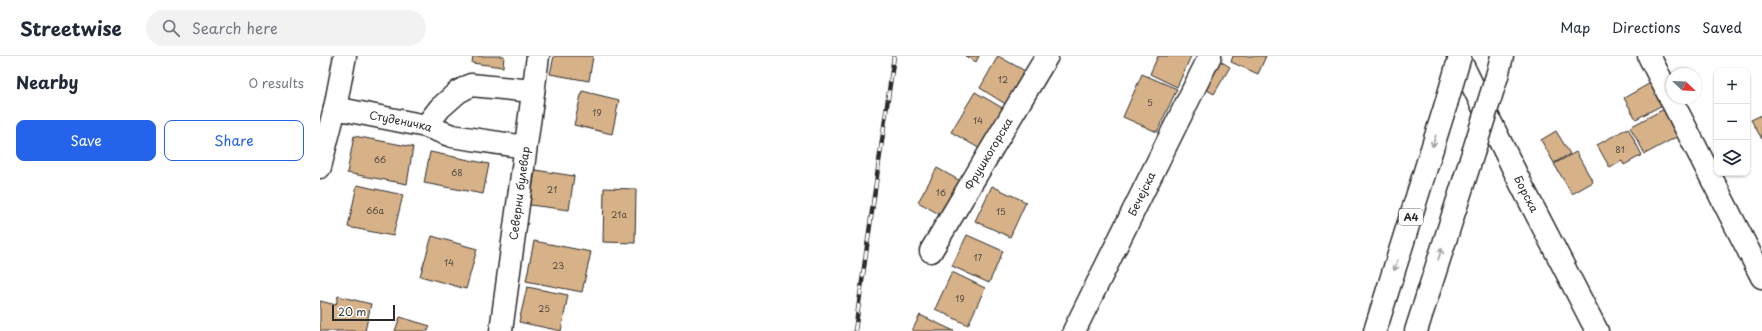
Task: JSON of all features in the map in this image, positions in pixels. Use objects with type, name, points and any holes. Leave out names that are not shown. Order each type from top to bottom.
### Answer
[{"type":"main road","points":[[320,167],[335,108],[345,56]]},
{"type":"main road","name":"Северни булевар","points":[[501,331],[538,56]]},
{"type":"main road","name":"Фрушкогорска","points":[[932,251],[1047,56]]},
{"type":"main road","name":"Бечејска","points":[[1074,331],[1210,56]]},
{"type":"main road","name":"A4","points":[[1375,331],[1446,104],[1459,56]]},
{"type":"main road","name":"Борска","points":[[1459,56],[1522,186],[1597,331]]},
{"type":"main road","points":[[1649,56],[1762,277]]},
{"type":"main road","points":[[1416,331],[1500,66]]},
{"type":"main road","points":[[426,126],[440,108],[458,92],[471,85],[533,91]]},
{"type":"main road","name":"Студеничка","points":[[335,108],[426,126],[452,136],[525,147]]},
{"type":"building","points":[[473,56],[504,56],[503,67],[472,63]]},
{"type":"building","points":[[554,56],[593,56],[589,81],[550,74]]},
{"type":"building","points":[[966,56],[979,56],[976,62]]},
{"type":"building","points":[[998,56],[1027,72],[1007,105],[980,88]]},
{"type":"building","points":[[1158,56],[1191,56],[1177,87],[1150,74]]},
{"type":"building","points":[[1233,56],[1266,56],[1258,74],[1231,62]]},
{"type":"building","points":[[1217,59],[1230,67],[1214,94],[1200,86]]},
{"type":"building","points":[[1142,74],[1177,89],[1157,132],[1123,117]]},
{"type":"building","points":[[1654,81],[1666,103],[1636,119],[1624,98]]},
{"type":"building","points":[[582,91],[619,100],[612,134],[574,125]]},
{"type":"building","points":[[975,92],[1006,110],[982,150],[951,132]]},
{"type":"building","points":[[1668,107],[1682,134],[1645,154],[1630,127]]},
{"type":"building","points":[[1762,115],[1762,139],[1751,120]]},
{"type":"building","points":[[1628,128],[1642,155],[1624,165],[1622,161],[1610,168],[1597,145]]},
{"type":"building","points":[[1556,131],[1570,154],[1554,163],[1541,140]]},
{"type":"building","points":[[354,136],[413,147],[407,184],[347,173]]},
{"type":"building","points":[[430,152],[489,164],[483,194],[424,183]]},
{"type":"building","points":[[1576,152],[1593,182],[1572,194],[1554,164]]},
{"type":"building","points":[[937,168],[964,183],[944,217],[918,202]]},
{"type":"building","points":[[535,170],[574,176],[569,210],[530,205]]},
{"type":"building","points":[[357,185],[403,195],[393,236],[348,227]]},
{"type":"building","points":[[992,186],[1026,202],[1010,237],[975,221]]},
{"type":"building","points":[[604,188],[636,189],[635,243],[603,242]]},
{"type":"building","points":[[967,235],[1003,251],[989,283],[952,266]]},
{"type":"building","points":[[432,236],[477,249],[466,289],[420,276]]},
{"type":"building","points":[[534,241],[591,252],[582,292],[526,281]]},
{"type":"building","points":[[952,272],[985,288],[968,325],[935,309]]},
{"type":"building","points":[[527,287],[568,295],[561,331],[519,322]]},
{"type":"building","points":[[338,296],[371,304],[365,331],[320,331],[320,301],[336,305]]},
{"type":"building","points":[[920,315],[954,331],[912,331]]},
{"type":"building","points":[[400,317],[430,326],[428,331],[395,331]]},
{"type":"railway","points":[[855,331],[894,56]]}]
